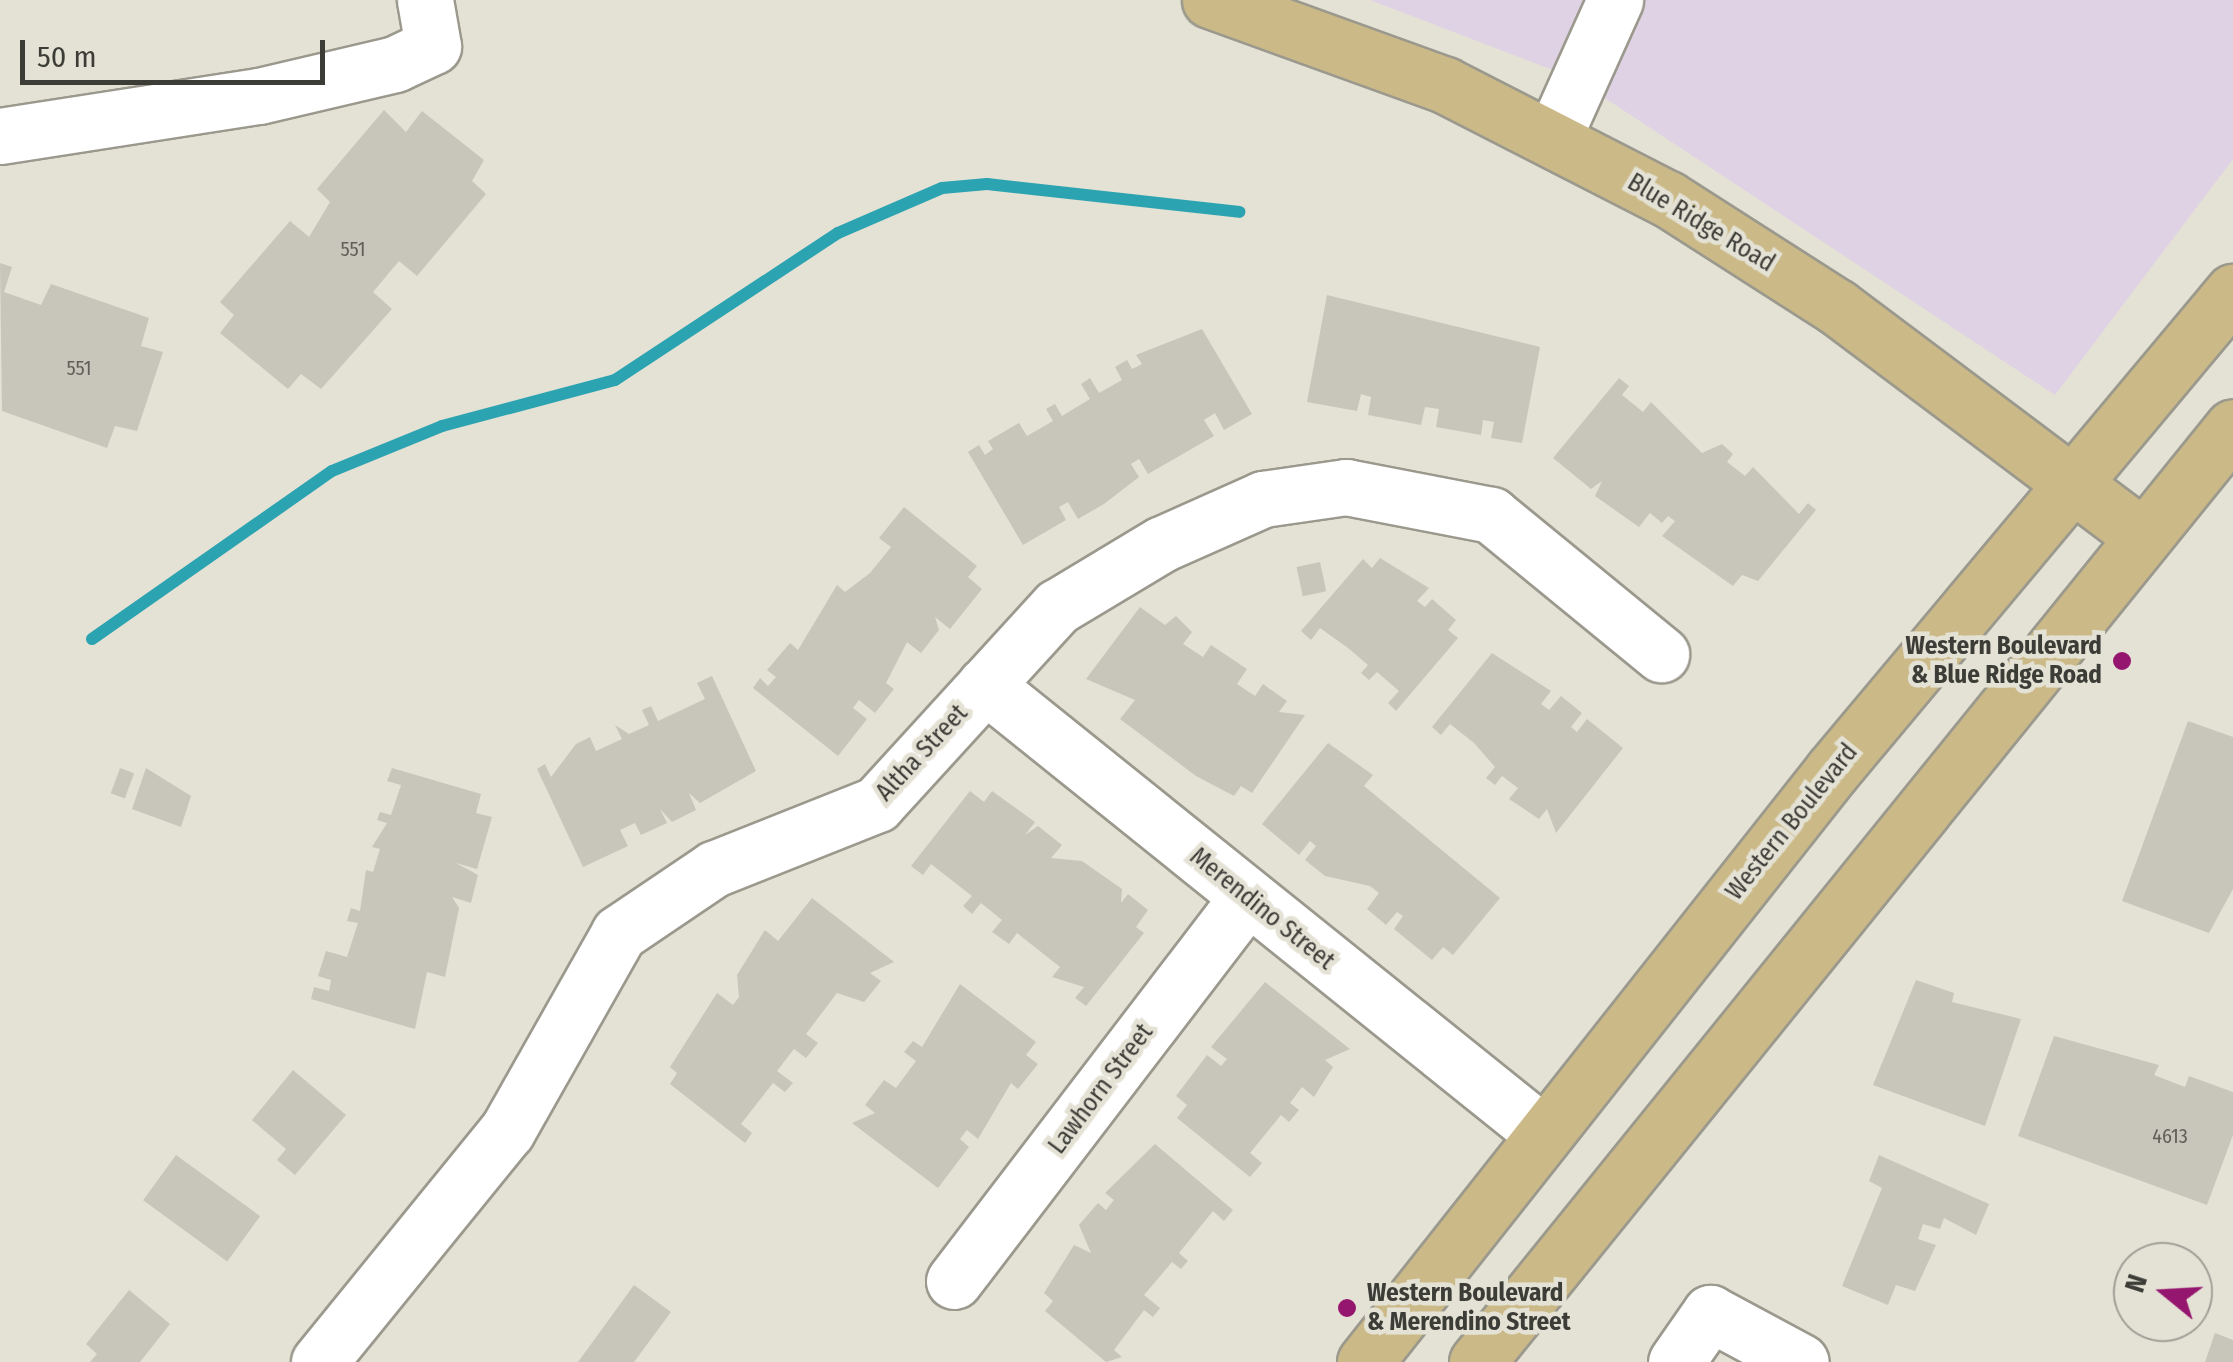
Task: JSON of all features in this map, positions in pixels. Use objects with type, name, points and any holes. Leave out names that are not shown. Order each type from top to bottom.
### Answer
[{"type":"main road","name":"Blue Ridge Road","points":[[1210,0],[1321,36],[1554,136],[1837,307],[2142,536]]},
{"type":"main road","name":"Western Boulevard","points":[[1364,1362],[1540,1132],[2233,292]]},
{"type":"main road","points":[[1483,1360],[2233,427]]},
{"type":"street","points":[[0,136],[258,96],[395,64],[433,46],[426,0]]},
{"type":"street","points":[[1554,136],[1614,0]]},
{"type":"street","name":"Altha Street","points":[[319,1362],[507,1131],[619,933],[714,869],[877,804],[1057,606],[1162,544],[1263,499],[1346,486],[1491,515],[1660,654]]},
{"type":"street","name":"Merendino Street","points":[[986,685],[1540,1132]]},
{"type":"street","name":"Lawhorn Street","points":[[954,1281],[1247,898]]},
{"type":"street","points":[[1676,1362],[1710,1313],[1801,1362]]},
{"type":"shaded area","points":[[1370,0],[2233,0],[2233,159],[2055,395],[1576,79]]},
{"type":"building","points":[[384,110],[406,132],[422,111],[484,160],[472,181],[486,194],[417,276],[399,261],[373,292],[392,309],[321,389],[301,374],[288,389],[220,333],[234,315],[220,302],[290,221],[309,237],[330,202],[317,189]]},
{"type":"building","points":[[0,263],[12,267],[4,292],[41,305],[51,284],[149,318],[141,346],[163,352],[137,431],[115,426],[107,448],[2,411]]},
{"type":"building","points":[[1327,295],[1540,347],[1522,443],[1491,438],[1494,422],[1483,420],[1481,435],[1436,427],[1439,409],[1425,407],[1421,425],[1368,415],[1371,397],[1361,394],[1357,411],[1307,402]]},
{"type":"building","points":[[1202,329],[1252,414],[1224,430],[1215,413],[1204,420],[1214,436],[1148,474],[1139,459],[1131,464],[1139,477],[1104,504],[1078,519],[1068,502],[1059,507],[1066,520],[1023,545],[968,452],[979,445],[985,455],[993,449],[988,441],[1019,423],[1027,436],[1053,421],[1046,409],[1055,404],[1062,416],[1090,399],[1081,384],[1090,378],[1099,393],[1122,380],[1115,367],[1127,360],[1132,369],[1142,364],[1136,355]]},
{"type":"building","points":[[1619,378],[1629,386],[1622,395],[1643,412],[1651,402],[1702,453],[1722,444],[1733,454],[1727,462],[1745,476],[1753,467],[1799,514],[1808,503],[1816,510],[1758,581],[1742,575],[1733,586],[1662,536],[1675,521],[1668,516],[1662,523],[1650,513],[1639,527],[1595,496],[1602,481],[1591,489],[1553,458]]},
{"type":"building","points":[[904,507],[977,566],[968,577],[982,589],[950,629],[935,617],[939,630],[921,653],[907,642],[886,683],[894,689],[875,713],[859,700],[853,708],[867,719],[838,756],[753,688],[760,678],[768,686],[776,677],[767,670],[790,643],[798,650],[837,585],[845,592],[870,573],[891,547],[879,538]]},
{"type":"building","points":[[1380,558],[1429,588],[1417,601],[1425,607],[1432,599],[1456,620],[1448,630],[1458,638],[1396,711],[1388,703],[1399,691],[1377,672],[1369,680],[1361,673],[1368,665],[1320,628],[1311,640],[1301,631],[1363,559],[1372,568]]},
{"type":"building","points":[[1320,562],[1326,591],[1303,596],[1297,567]]},
{"type":"building","points":[[1140,607],[1165,625],[1176,616],[1192,632],[1183,644],[1203,657],[1211,645],[1247,669],[1237,684],[1255,696],[1263,684],[1287,701],[1279,712],[1305,715],[1252,793],[1241,786],[1234,796],[1196,776],[1120,719],[1135,700],[1086,679]]},
{"type":"building","points":[[1492,653],[1551,691],[1541,704],[1549,710],[1561,696],[1582,713],[1571,727],[1577,732],[1587,719],[1623,748],[1556,833],[1547,809],[1539,819],[1509,799],[1518,788],[1502,776],[1495,785],[1486,778],[1495,767],[1474,743],[1450,724],[1441,735],[1432,727]]},
{"type":"building","points":[[712,676],[756,771],[700,803],[689,793],[696,810],[672,822],[660,809],[667,823],[641,835],[635,823],[620,830],[628,846],[583,867],[537,769],[545,764],[551,777],[576,744],[590,737],[596,751],[622,739],[615,725],[629,734],[649,725],[642,710],[651,706],[658,721],[705,699],[697,683]]},
{"type":"building","points":[[2188,721],[2233,737],[2233,889],[2209,933],[2122,901]]},
{"type":"building","points":[[1328,743],[1373,775],[1364,786],[1500,898],[1453,955],[1443,947],[1432,960],[1394,929],[1403,916],[1397,912],[1386,925],[1367,909],[1379,893],[1370,886],[1325,876],[1305,860],[1316,846],[1310,841],[1299,855],[1262,824]]},
{"type":"building","points":[[120,768],[134,773],[125,799],[111,793]]},
{"type":"building","points":[[146,768],[191,796],[181,827],[132,809]]},
{"type":"building","points":[[392,768],[481,794],[476,813],[492,817],[477,869],[456,863],[478,875],[471,903],[452,897],[459,908],[445,977],[427,972],[415,1029],[311,999],[314,987],[329,991],[331,980],[318,976],[326,951],[347,957],[358,923],[347,921],[351,908],[360,911],[366,870],[373,872],[380,849],[372,847],[387,823],[377,820],[380,812],[391,815],[401,785],[387,781]]},
{"type":"building","points":[[970,791],[984,802],[992,791],[1035,822],[1025,835],[1038,826],[1062,845],[1051,858],[1082,861],[1122,889],[1121,903],[1128,894],[1148,910],[1136,927],[1144,933],[1086,1006],[1075,998],[1084,987],[1052,977],[1060,967],[1017,933],[1009,944],[992,932],[1002,920],[981,903],[972,914],[963,906],[972,896],[931,864],[923,875],[911,866]]},
{"type":"building","points":[[812,898],[894,962],[870,973],[881,981],[864,1002],[837,993],[806,1034],[818,1043],[806,1058],[794,1049],[777,1071],[793,1083],[785,1092],[773,1083],[741,1124],[752,1133],[745,1143],[670,1084],[677,1073],[670,1067],[717,993],[733,1005],[739,997],[737,975],[765,930],[778,941]]},
{"type":"building","points":[[1916,980],[1954,993],[1952,1002],[2021,1019],[1985,1126],[1873,1085]]},
{"type":"building","points":[[1265,982],[1350,1049],[1325,1060],[1333,1067],[1314,1097],[1302,1087],[1290,1103],[1299,1110],[1289,1122],[1281,1115],[1250,1153],[1262,1163],[1250,1177],[1177,1118],[1187,1105],[1176,1096],[1207,1055],[1221,1066],[1227,1059],[1211,1047]]},
{"type":"building","points":[[960,984],[1036,1042],[1026,1055],[1038,1064],[1018,1089],[1011,1083],[978,1139],[967,1130],[960,1139],[969,1147],[938,1188],[852,1123],[875,1113],[865,1105],[884,1080],[896,1088],[916,1061],[904,1052],[913,1041],[922,1047]]},
{"type":"building","points":[[2054,1036],[2159,1065],[2154,1075],[2185,1087],[2189,1076],[2233,1092],[2233,1135],[2207,1205],[2018,1136]]},
{"type":"building","points":[[293,1070],[346,1115],[295,1175],[277,1160],[286,1149],[252,1120]]},
{"type":"building","points":[[1155,1144],[1233,1210],[1224,1221],[1213,1211],[1179,1253],[1188,1261],[1181,1269],[1172,1262],[1144,1295],[1160,1308],[1153,1317],[1144,1310],[1114,1350],[1122,1357],[1106,1362],[1045,1311],[1053,1301],[1044,1293],[1074,1245],[1091,1253],[1079,1225],[1098,1203],[1106,1210],[1114,1200],[1105,1193]]},
{"type":"building","points":[[176,1155],[260,1216],[227,1261],[143,1200]]},
{"type":"building","points":[[1879,1155],[1989,1204],[1976,1235],[1944,1218],[1940,1229],[1923,1224],[1918,1239],[1936,1245],[1915,1291],[1896,1285],[1888,1305],[1842,1286],[1882,1188],[1869,1181]]},
{"type":"building","points":[[634,1285],[671,1312],[634,1362],[578,1362]]},
{"type":"building","points":[[129,1290],[170,1324],[140,1362],[90,1362],[97,1354],[86,1344]]},
{"type":"building","points":[[2215,1333],[2233,1340],[2233,1362],[2205,1362]]},
{"type":"waterway","points":[[92,639],[332,471],[442,426],[615,380],[838,233],[942,188],[987,184],[1239,212]]},
{"type":"place","name":"Western Boulevard & Blue Ridge Road","points":[[2122,661]]},
{"type":"place","name":"Western Boulevard & Merendino Street","points":[[1347,1308]]}]
